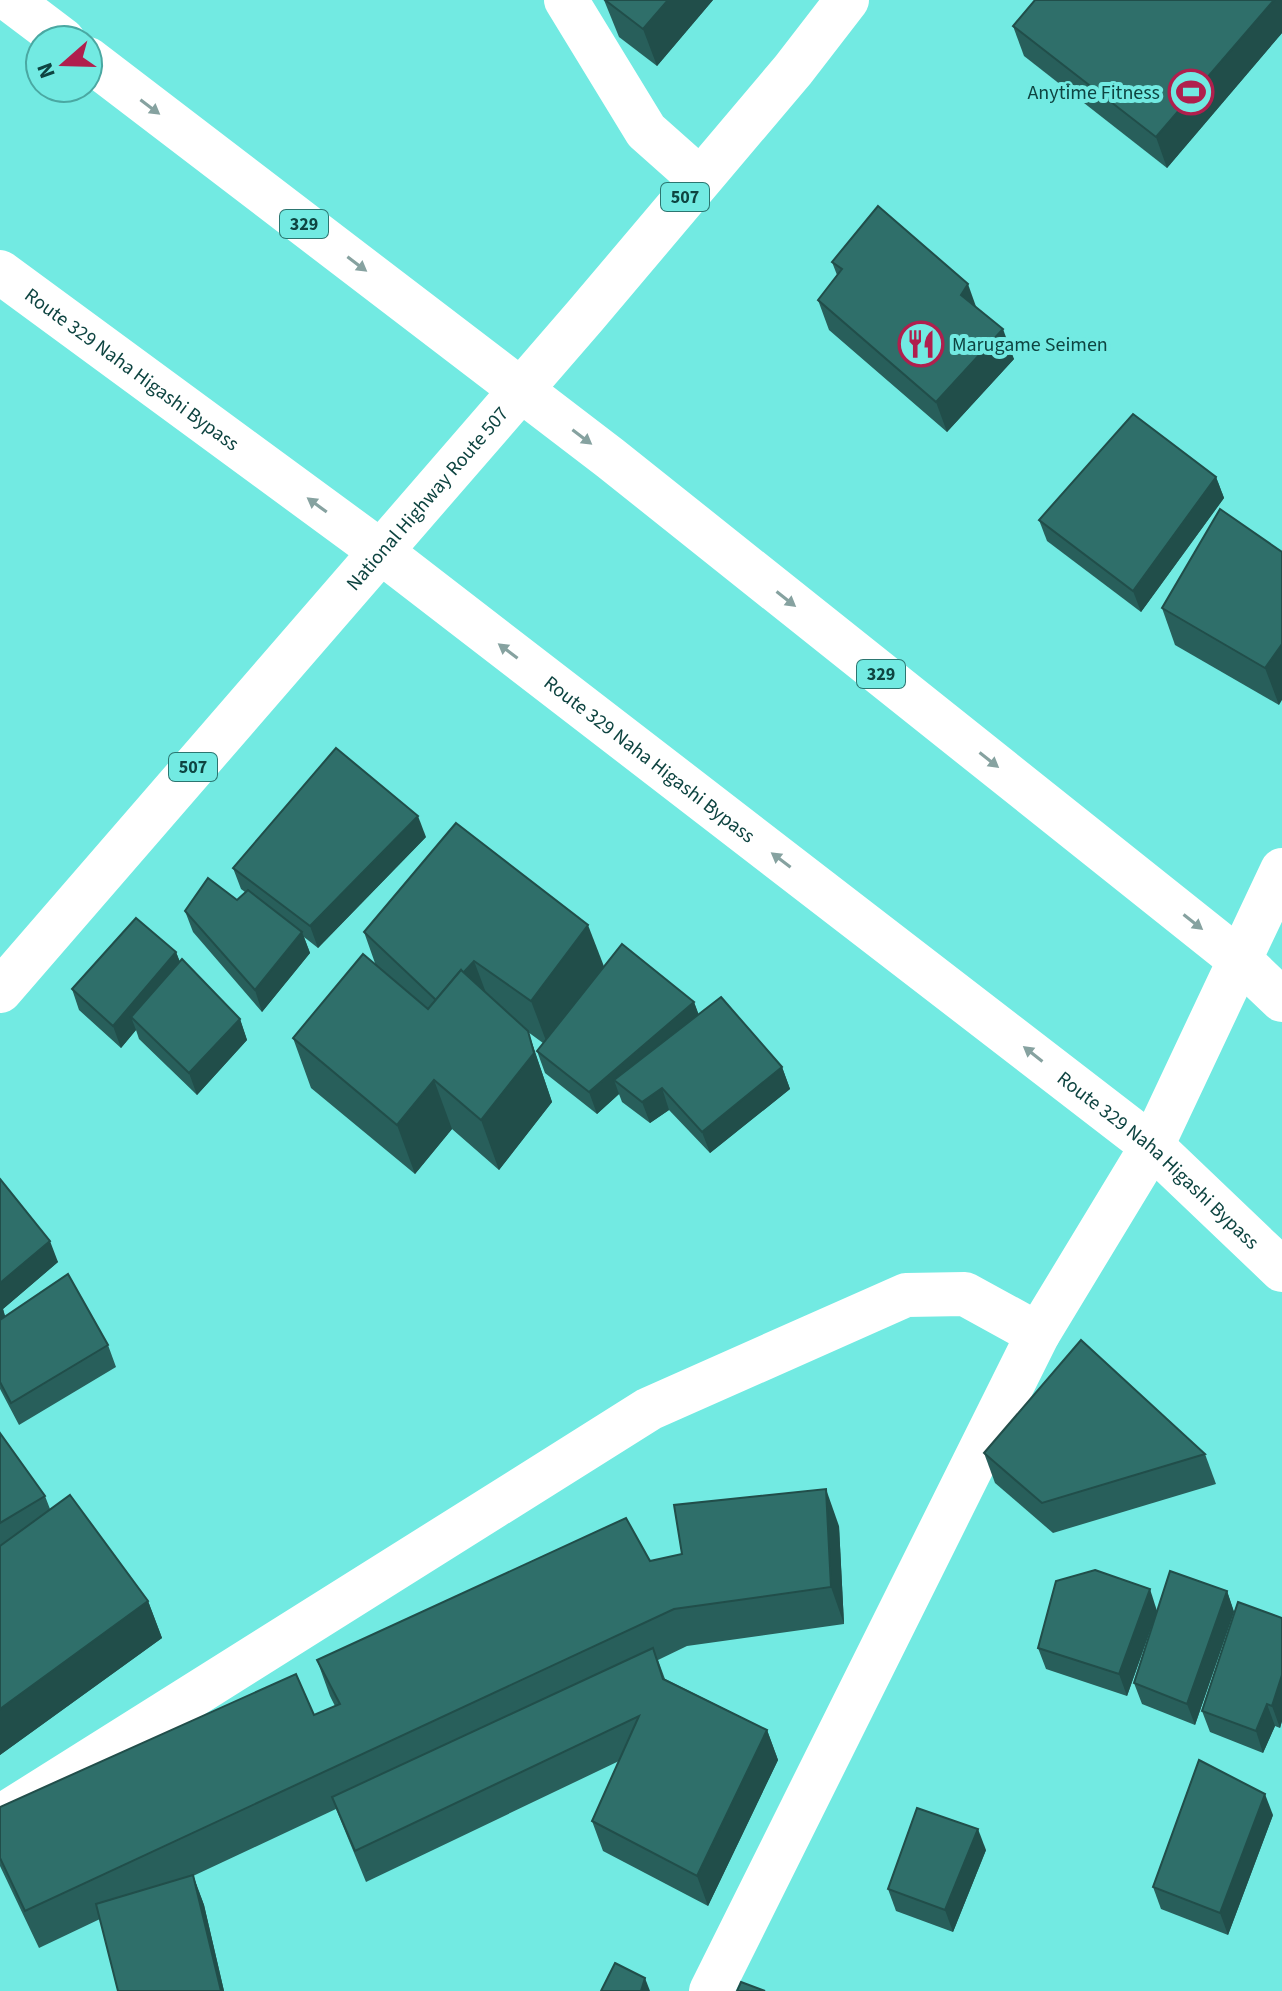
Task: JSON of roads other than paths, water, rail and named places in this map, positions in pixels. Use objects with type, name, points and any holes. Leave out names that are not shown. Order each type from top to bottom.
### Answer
[{"type":"main road","points":[[10,0],[42,24]]},
{"type":"main road","points":[[566,0],[646,131],[700,179]]},
{"type":"main road","name":"National Highway Route 507","points":[[0,991],[519,391],[793,70],[847,0]]},
{"type":"main road","name":"329","points":[[104,71],[610,458],[1241,961],[1282,1000]]},
{"type":"main road","name":"Route 329 Naha Higashi Bypass","points":[[0,272],[380,551],[1152,1146],[1282,1270]]},
{"type":"main road","points":[[711,1991],[1038,1334],[1152,1146],[1282,870]]},
{"type":"main road","points":[[0,1817],[649,1409],[906,1295],[965,1294],[1038,1334]]},
{"type":"place","name":"Anytime Fitness","points":[[1191,92]]},
{"type":"place","name":"Marugame Seimen","points":[[921,344]]}]
